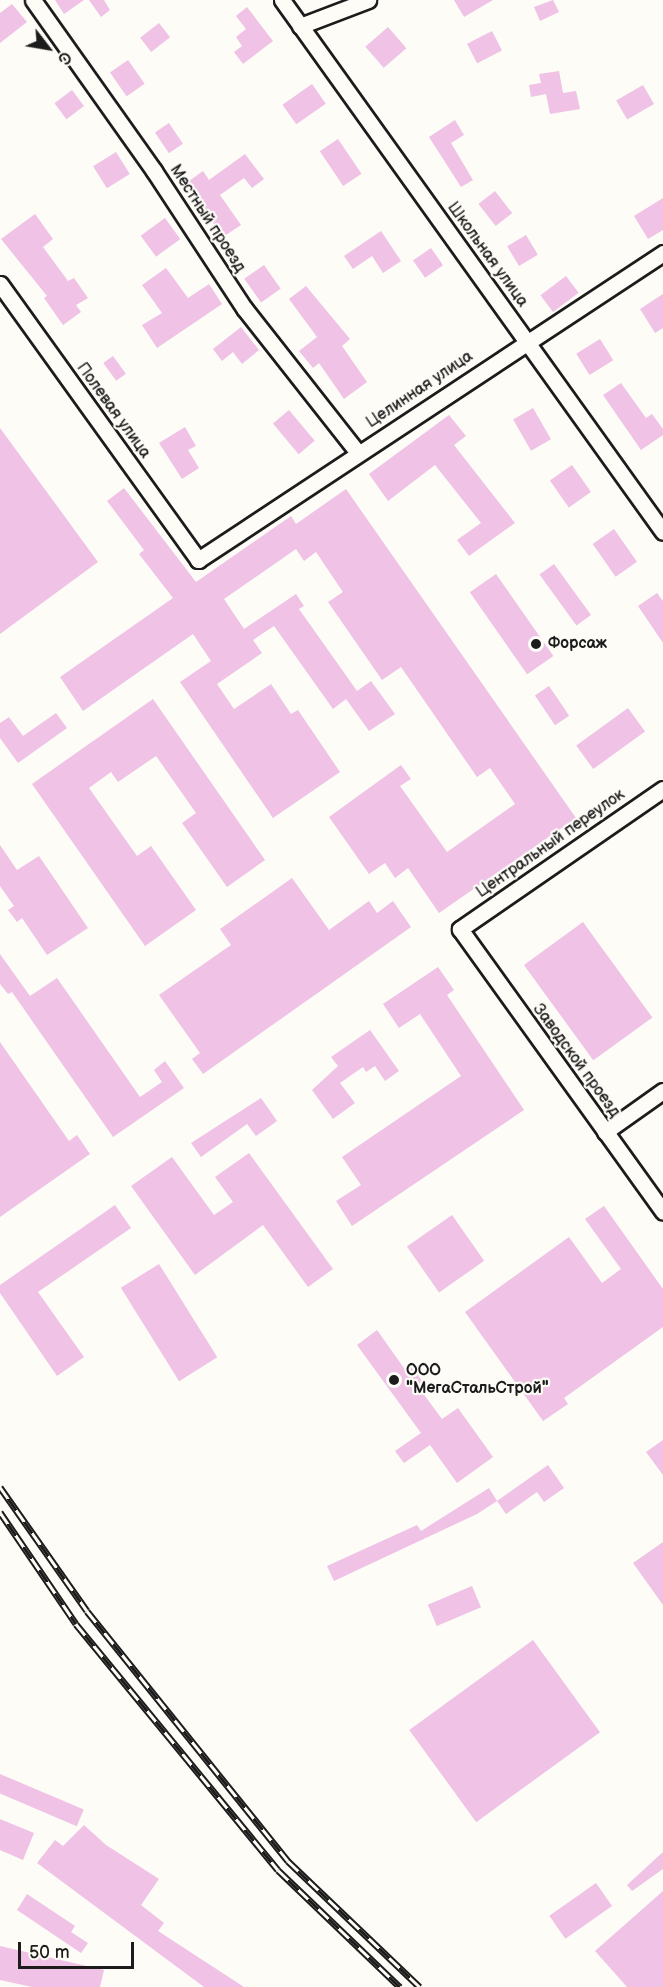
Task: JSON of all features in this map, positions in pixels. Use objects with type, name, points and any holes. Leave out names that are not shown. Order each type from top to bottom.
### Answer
[{"type":"street","name":"Местный проезд","points":[[33,0],[154,171],[244,308],[358,453]]},
{"type":"street","name":"Школьная улица","points":[[282,0],[661,526]]},
{"type":"street","points":[[300,26],[368,0]]},
{"type":"street","name":"Целинная улица","points":[[198,560],[527,340],[663,253]]},
{"type":"street","name":"Полевая улица","points":[[0,284],[198,560]]},
{"type":"street","name":"Центральный переулок","points":[[460,929],[663,789]]},
{"type":"street","name":"Заводской проезд","points":[[460,929],[663,1212]]},
{"type":"street","points":[[605,1132],[663,1091]]},
{"type":"building","points":[[55,0],[84,0],[64,14]]},
{"type":"building","points":[[89,0],[104,0],[110,10],[101,17]]},
{"type":"building","points":[[454,0],[493,0],[464,17]]},
{"type":"building","points":[[553,0],[559,12],[540,21],[534,7]]},
{"type":"building","points":[[12,4],[27,22],[0,43],[0,13]]},
{"type":"building","points":[[247,7],[273,41],[243,64],[234,52],[242,46],[236,37],[246,29],[236,16]]},
{"type":"building","points":[[159,23],[170,37],[151,52],[140,38]]},
{"type":"building","points":[[388,27],[406,48],[384,68],[365,47]]},
{"type":"building","points":[[492,31],[502,51],[477,63],[467,44]]},
{"type":"building","points":[[128,60],[145,84],[127,96],[110,73]]},
{"type":"building","points":[[559,71],[563,93],[576,91],[580,109],[550,114],[546,94],[531,97],[529,85],[541,83],[539,74]]},
{"type":"building","points":[[312,84],[326,104],[296,124],[283,105]]},
{"type":"building","points":[[643,85],[654,104],[627,120],[616,100]]},
{"type":"building","points":[[72,90],[84,106],[66,119],[54,103]]},
{"type":"building","points":[[455,120],[464,135],[451,143],[473,180],[461,187],[429,137]]},
{"type":"building","points":[[169,123],[183,144],[169,153],[155,133]]},
{"type":"building","points":[[338,139],[361,174],[343,186],[320,151]]},
{"type":"building","points":[[116,152],[130,174],[107,188],[93,166]]},
{"type":"building","points":[[245,154],[264,179],[252,188],[244,178],[220,195],[241,225],[223,237],[185,184],[203,171],[209,180]]},
{"type":"building","points":[[495,191],[512,213],[496,226],[478,204]]},
{"type":"building","points":[[663,198],[663,230],[648,239],[634,216]]},
{"type":"building","points":[[35,214],[53,239],[43,247],[68,281],[74,278],[88,298],[76,305],[81,312],[63,325],[44,298],[47,296],[1,239]]},
{"type":"building","points":[[165,218],[180,239],[156,257],[141,236]]},
{"type":"building","points":[[381,231],[401,261],[383,273],[372,256],[353,269],[344,256]]},
{"type":"building","points":[[526,235],[538,255],[519,266],[507,246]]},
{"type":"building","points":[[431,248],[443,265],[425,278],[413,261]]},
{"type":"building","points":[[264,265],[281,289],[261,303],[244,279]]},
{"type":"building","points":[[166,268],[188,298],[209,284],[222,304],[157,348],[142,325],[162,313],[142,285]]},
{"type":"building","points":[[566,276],[579,293],[553,312],[540,295]]},
{"type":"building","points":[[306,286],[350,339],[342,346],[367,382],[344,399],[319,363],[313,368],[299,351],[317,337],[289,299]]},
{"type":"building","points":[[663,294],[663,328],[655,333],[640,309]]},
{"type":"building","points":[[241,327],[259,350],[242,364],[233,352],[222,361],[213,349]]},
{"type":"building","points":[[600,339],[613,360],[590,375],[576,354]]},
{"type":"building","points":[[113,356],[126,374],[116,381],[103,363]]},
{"type":"building","points":[[621,383],[646,418],[652,414],[663,429],[663,435],[641,450],[603,395]]},
{"type":"building","points":[[533,408],[551,439],[531,451],[513,420]]},
{"type":"building","points":[[289,410],[315,441],[299,454],[273,423]]},
{"type":"building","points":[[449,415],[466,436],[454,445],[515,523],[469,556],[457,540],[481,523],[435,465],[388,501],[369,474]]},
{"type":"building","points":[[185,427],[196,446],[188,450],[199,468],[182,479],[159,443]]},
{"type":"building","points":[[0,428],[98,562],[0,634]]},
{"type":"building","points":[[572,465],[591,492],[569,508],[550,480]]},
{"type":"building","points":[[124,488],[196,582],[291,516],[296,524],[346,489],[576,818],[439,913],[408,868],[395,878],[385,863],[369,874],[329,817],[401,765],[411,779],[400,786],[447,852],[515,804],[490,768],[477,777],[401,667],[382,680],[328,602],[343,592],[316,552],[304,561],[296,549],[224,599],[244,629],[296,594],[304,606],[299,609],[357,691],[371,681],[395,714],[369,731],[346,699],[333,709],[274,626],[253,640],[262,653],[217,684],[234,709],[271,684],[291,714],[298,710],[340,772],[273,818],[180,682],[211,661],[193,634],[83,711],[60,677],[173,598],[139,554],[144,550],[107,501]]},
{"type":"building","points":[[614,529],[637,562],[616,577],[593,544]]},
{"type":"building","points":[[554,564],[591,615],[576,626],[539,575]]},
{"type":"building","points":[[496,574],[553,656],[527,674],[470,592]]},
{"type":"building","points":[[657,593],[663,601],[663,643],[638,606]]},
{"type":"building","points":[[549,686],[569,716],[555,725],[535,696]]},
{"type":"building","points":[[153,699],[265,860],[227,887],[182,823],[196,813],[156,756],[118,782],[111,772],[89,788],[137,856],[151,846],[196,910],[145,946],[32,784]]},
{"type":"building","points":[[628,708],[645,731],[593,769],[576,746]]},
{"type":"building","points":[[56,713],[67,728],[18,763],[0,738],[0,723],[9,717],[23,736]]},
{"type":"building","points":[[0,845],[17,870],[39,856],[88,928],[47,955],[22,918],[17,922],[8,910],[14,906],[0,886]]},
{"type":"building","points":[[292,878],[329,930],[369,901],[377,913],[393,901],[411,927],[203,1074],[192,1059],[200,1053],[159,995],[231,945],[220,929]]},
{"type":"building","points":[[583,922],[652,1017],[593,1060],[524,965]]},
{"type":"building","points":[[0,954],[30,996],[57,978],[140,1097],[162,1082],[154,1070],[165,1061],[184,1088],[113,1137],[12,992],[8,994],[0,984]]},
{"type":"building","points":[[438,967],[454,990],[447,995],[524,1110],[352,1226],[336,1201],[361,1185],[342,1157],[461,1076],[420,1014],[399,1028],[383,1004]]},
{"type":"building","points":[[370,1030],[399,1071],[385,1081],[375,1066],[366,1072],[363,1067],[340,1083],[355,1103],[333,1119],[312,1090],[338,1066],[331,1057]]},
{"type":"building","points":[[0,1042],[69,1141],[77,1135],[90,1154],[0,1217]]},
{"type":"building","points":[[261,1098],[277,1121],[256,1136],[247,1124],[201,1157],[191,1143]]},
{"type":"building","points":[[249,1153],[333,1269],[308,1287],[263,1225],[195,1275],[131,1186],[172,1157],[214,1215],[233,1202],[215,1177]]},
{"type":"building","points":[[115,1205],[131,1228],[38,1292],[84,1357],[57,1376],[0,1293],[0,1285]]},
{"type":"building","points":[[604,1206],[663,1289],[663,1327],[564,1398],[568,1404],[543,1421],[465,1312],[569,1237],[602,1283],[621,1269],[585,1219]]},
{"type":"building","points":[[452,1215],[484,1261],[439,1292],[407,1247]]},
{"type":"building","points":[[159,1264],[217,1357],[179,1381],[121,1288]]},
{"type":"building","points":[[377,1330],[406,1371],[412,1367],[427,1388],[422,1392],[442,1419],[458,1408],[493,1457],[457,1483],[430,1445],[404,1463],[395,1451],[421,1433],[357,1345]]},
{"type":"building","points":[[663,1440],[663,1475],[646,1452]]},
{"type":"building","points":[[548,1465],[564,1488],[544,1502],[537,1492],[506,1514],[497,1501]]},
{"type":"building","points":[[489,1488],[497,1501],[477,1514],[334,1581],[327,1566],[417,1525],[421,1531]]},
{"type":"building","points":[[663,1542],[663,1605],[633,1563]]},
{"type":"building","points":[[472,1586],[481,1607],[437,1626],[428,1605]]},
{"type":"building","points":[[533,1640],[600,1732],[476,1822],[409,1730]]},
{"type":"building","points":[[0,1774],[84,1810],[77,1826],[0,1794]]},
{"type":"building","points":[[0,1819],[34,1833],[23,1860],[0,1850]]},
{"type":"building","points":[[84,1825],[106,1845],[159,1879],[141,1905],[164,1923],[158,1931],[244,1987],[204,1987],[37,1863],[55,1840],[63,1846]]},
{"type":"building","points":[[663,1852],[663,1869],[632,1891],[627,1885]]},
{"type":"building","points":[[596,1883],[612,1906],[565,1939],[549,1916]]},
{"type":"building","points":[[663,1891],[663,1987],[627,1987],[595,1951]]},
{"type":"building","points":[[27,1894],[75,1926],[71,1932],[88,1943],[81,1953],[17,1910]]},
{"type":"building","points":[[0,1946],[104,1970],[100,1987],[32,1987],[0,1980]]},
{"type":"railway","points":[[0,1487],[87,1611],[288,1861],[420,1987]]},
{"type":"railway","points":[[0,1512],[76,1624],[278,1870],[400,1987]]},
{"type":"place","name":"Форсаж","points":[[536,644]]},
{"type":"place","name":"ООО \"МегаСтальСтрой\"","points":[[394,1380]]}]
